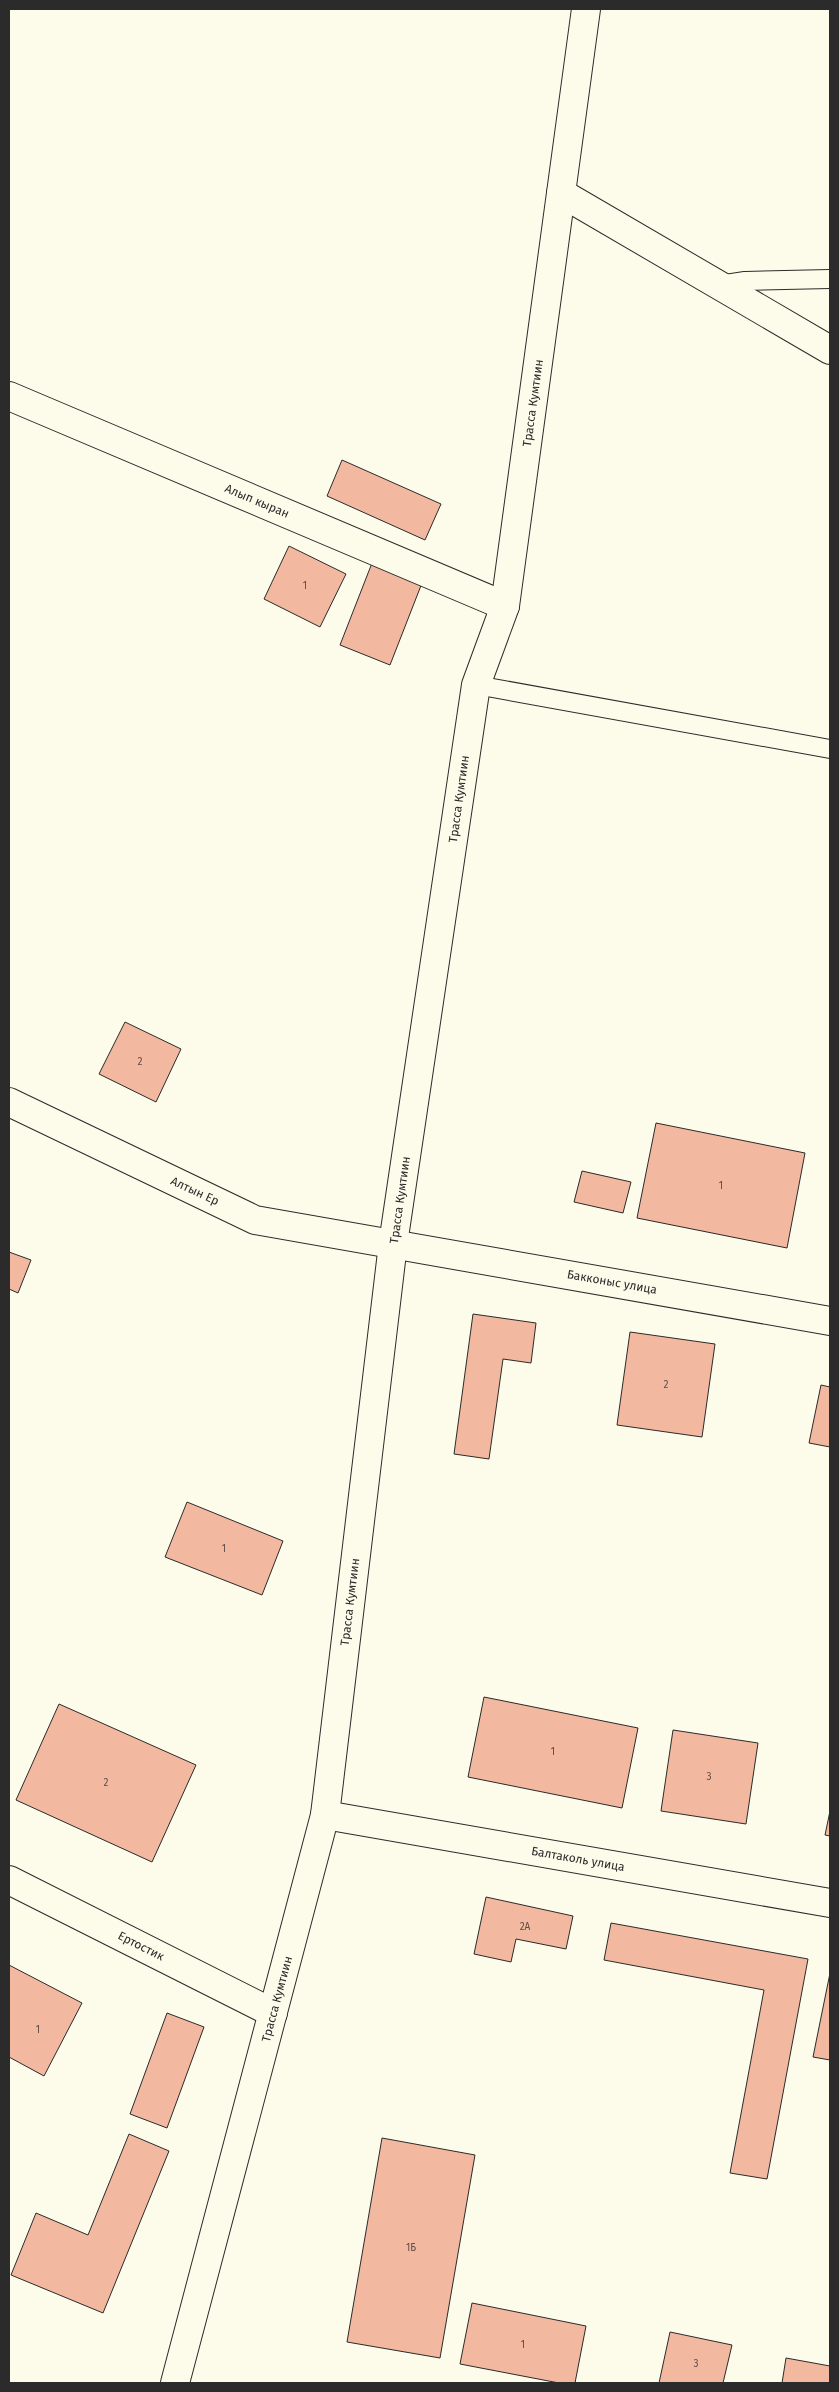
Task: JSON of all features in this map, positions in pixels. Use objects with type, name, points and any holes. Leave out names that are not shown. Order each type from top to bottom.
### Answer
[{"type":"street","name":"Трасса Кумтиин","points":[[175,2383],[325,1815],[393,1244],[476,685],[505,606],[586,9]]},
{"type":"street","points":[[561,193],[830,350]]},
{"type":"street","name":"Алып кыран","points":[[9,396],[505,606]]},
{"type":"street","name":"Алтын Ер","points":[[9,1102],[255,1220],[393,1244]]},
{"type":"street","name":"Бакконыс улица","points":[[393,1244],[830,1320]]},
{"type":"street","name":"Балтаколь улица","points":[[325,1815],[830,1903]]},
{"type":"street","name":"Ертостик","points":[[9,1880],[274,2013]]},
{"type":"lane","points":[[719,285],[745,281],[830,279]]},
{"type":"lane","points":[[476,685],[830,749]]},
{"type":"building","points":[[342,460],[441,504],[425,540],[327,496]]},
{"type":"building","points":[[289,546],[346,574],[320,627],[264,599]]},
{"type":"building","points":[[372,563],[422,583],[390,665],[340,645]]},
{"type":"building","points":[[125,1022],[181,1049],[156,1102],[99,1074]]},
{"type":"building","points":[[656,1123],[805,1153],[787,1248],[637,1218]]},
{"type":"building","points":[[582,1171],[631,1182],[623,1213],[574,1202]]},
{"type":"building","points":[[9,1252],[31,1260],[18,1293],[9,1289]]},
{"type":"building","points":[[473,1314],[536,1323],[531,1363],[503,1359],[489,1459],[454,1454]]},
{"type":"building","points":[[630,1332],[715,1344],[702,1437],[617,1425]]},
{"type":"building","points":[[821,1385],[830,1387],[830,1447],[809,1443]]},
{"type":"building","points":[[187,1502],[283,1541],[262,1595],[165,1557]]},
{"type":"building","points":[[484,1697],[638,1728],[622,1808],[468,1777]]},
{"type":"building","points":[[59,1704],[196,1765],[152,1862],[16,1800]]},
{"type":"building","points":[[673,1730],[758,1743],[746,1824],[661,1811]]},
{"type":"building","points":[[830,1811],[830,1836],[825,1835]]},
{"type":"building","points":[[486,1897],[573,1916],[566,1949],[516,1939],[511,1962],[474,1954]]},
{"type":"building","points":[[611,1923],[808,1959],[767,2179],[730,2173],[764,1990],[604,1960]]},
{"type":"building","points":[[9,1965],[82,2003],[44,2076],[9,2057]]},
{"type":"building","points":[[830,1973],[830,2060],[813,2057]]},
{"type":"building","points":[[167,2013],[204,2027],[167,2128],[130,2114]]},
{"type":"building","points":[[129,2134],[169,2151],[103,2313],[11,2275],[36,2213],[88,2235]]},
{"type":"building","points":[[382,2138],[475,2155],[440,2358],[347,2342]]},
{"type":"building","points":[[472,2303],[586,2326],[575,2383],[559,2383],[460,2364]]},
{"type":"building","points":[[670,2332],[732,2345],[723,2383],[659,2383]]},
{"type":"building","points":[[786,2358],[830,2366],[830,2383],[782,2383]]}]
